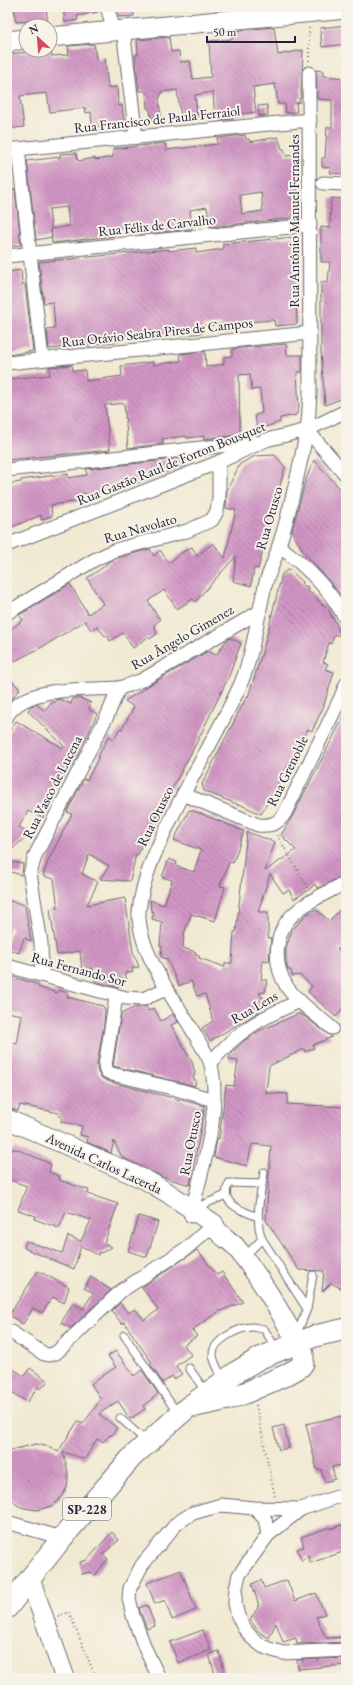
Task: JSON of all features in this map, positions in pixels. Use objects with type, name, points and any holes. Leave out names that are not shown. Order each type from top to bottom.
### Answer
[{"type":"main road","points":[[58,36],[118,30],[240,13],[346,8]]},
{"type":"main road","points":[[7,41],[18,40]]},
{"type":"main road","name":"Avenida Carlos Lacerda","points":[[7,1119],[146,1180],[213,1227],[230,1240],[280,1312],[296,1340]]},
{"type":"main road","name":"Avenida Carlos Lacerda","points":[[7,1131],[141,1192],[192,1213]]},
{"type":"main road","name":"SP-228","points":[[7,1608],[62,1538],[133,1456],[183,1412],[224,1381],[260,1358],[296,1340],[346,1329]]},
{"type":"main road","points":[[183,1412],[228,1399],[291,1372],[303,1363],[303,1354],[296,1340]]},
{"type":"main road","points":[[30,1579],[65,1678]]},
{"type":"street","points":[[107,7],[118,30],[136,137]]},
{"type":"street","name":"Rua Antônio Manuel Fernandes","points":[[307,430],[310,395],[310,73]]},
{"type":"street","name":"Rua Francisco de Paula Ferraiol","points":[[13,149],[310,120]]},
{"type":"street","points":[[13,149],[30,254],[42,359]]},
{"type":"street","points":[[323,183],[346,184]]},
{"type":"street","name":"Rua Félix de Carvalho","points":[[7,256],[310,225]]},
{"type":"street","name":"Rua Otávio Seabra Pires de Campos","points":[[7,363],[310,333]]},
{"type":"street","name":"Rua Gastão Raul de Forton Bousquet","points":[[7,545],[219,462],[266,440],[307,430],[346,411]]},
{"type":"street","points":[[307,430],[346,475]]},
{"type":"street","name":"Rua Otusco","points":[[192,1213],[210,1132],[214,1100],[211,1063],[187,1021],[166,989],[149,955],[142,932],[139,914],[144,882],[154,854],[243,678],[252,651],[259,612],[267,580],[279,546],[296,482],[307,430]]},
{"type":"street","points":[[7,470],[266,440]]},
{"type":"street","name":"Rua Navolato","points":[[7,613],[94,560],[115,550],[187,531],[212,520],[217,512],[219,498],[219,462]]},
{"type":"street","points":[[279,546],[294,557],[327,590],[338,605],[346,620]]},
{"type":"street","name":"Rua Ângelo Gimenez","points":[[7,716],[18,704],[48,693],[62,690],[119,688],[142,680],[259,612]]},
{"type":"street","name":"Rua Grenoble","points":[[183,794],[258,825],[271,825],[280,820],[285,813],[346,684]]},
{"type":"street","name":"Rua Vasco de Lucena","points":[[42,975],[41,942],[31,882],[31,868],[35,856],[108,714],[119,688]]},
{"type":"street","points":[[332,1028],[300,1001],[287,987],[278,962],[278,941],[282,927],[297,910],[346,882]]},
{"type":"street","name":"Rua Fernando Sor","points":[[7,966],[116,996],[143,999],[166,989]]},
{"type":"street","points":[[116,996],[105,1066],[106,1071],[112,1074],[214,1100]]},
{"type":"street","name":"Rua Lens","points":[[211,1063],[229,1042],[242,1031],[271,1013],[300,1001]]},
{"type":"street","points":[[11,1332],[44,1354],[49,1355],[56,1353],[121,1291],[187,1248],[213,1227]]},
{"type":"street","points":[[346,1494],[301,1509],[268,1535],[239,1575],[235,1604],[238,1616],[244,1628],[262,1646],[283,1653],[346,1650]]},
{"type":"street","points":[[159,1678],[145,1648],[130,1607],[130,1588],[142,1566],[177,1523],[193,1513],[221,1505],[254,1508],[301,1509]]},
{"type":"street","points":[[254,1508],[265,1519],[268,1535]]},
{"type":"street","points":[[7,1522],[62,1538]]},
{"type":"lane","points":[[264,1172],[258,1228],[262,1239],[307,1309]]},
{"type":"lane","points":[[258,1217],[236,1208],[226,1195],[229,1183],[262,1184]]},
{"type":"lane","points":[[192,1213],[226,1195]]},
{"type":"lane","points":[[243,1258],[262,1239]]},
{"type":"lane","points":[[296,1340],[307,1309],[313,1275]]},
{"type":"lane","points":[[224,1381],[213,1355],[214,1347],[218,1342],[235,1331],[252,1327],[264,1330],[277,1350]]},
{"type":"lane","points":[[124,1335],[183,1412]]},
{"type":"lane","points":[[189,1368],[207,1394]]},
{"type":"lane","points":[[120,1418],[148,1443]]},
{"type":"path","points":[[303,10],[310,73]]},
{"type":"path","points":[[271,825],[315,900]]},
{"type":"path","points":[[254,1398],[277,1508]]},
{"type":"path","points":[[45,1622],[69,1612],[96,1678]]},
{"type":"building","points":[[14,7],[46,7],[47,18],[18,18],[18,22],[16,22]]},
{"type":"building","points":[[63,7],[98,7],[98,12],[77,16],[78,20],[65,22]]},
{"type":"building","points":[[116,7],[133,7],[134,16],[119,17]]},
{"type":"building","points":[[346,25],[346,44],[322,47],[320,28]]},
{"type":"building","points":[[274,27],[278,55],[303,50],[301,98],[299,98],[300,102],[296,103],[297,112],[286,113],[285,104],[278,104],[275,84],[253,87],[256,112],[233,115],[233,119],[215,120],[213,92],[195,95],[197,115],[181,116],[177,90],[162,92],[159,99],[161,119],[151,120],[150,110],[147,108],[146,91],[139,91],[135,55],[138,55],[137,40],[169,37],[171,52],[179,51],[180,62],[190,61],[193,79],[211,77],[209,41],[233,39],[231,31]]},
{"type":"building","points":[[94,44],[96,59],[105,58],[108,88],[117,87],[118,106],[122,105],[125,128],[116,129],[115,124],[92,127],[91,112],[86,113],[85,108],[50,112],[47,93],[20,96],[24,127],[7,129],[7,54],[18,53],[18,58],[58,58],[58,56],[69,55],[68,46]]},
{"type":"building","points":[[316,70],[323,71],[323,76],[346,78],[346,174],[330,173],[331,168],[322,167],[322,158],[325,158],[327,127],[332,127],[332,100],[317,99]]},
{"type":"building","points":[[267,105],[268,115],[259,116],[258,106]]},
{"type":"building","points":[[245,135],[246,139],[249,139],[250,142],[278,137],[286,156],[300,154],[300,174],[296,174],[299,209],[292,212],[292,218],[210,227],[207,207],[190,210],[192,229],[140,234],[139,227],[113,229],[114,236],[52,243],[52,237],[36,240],[27,161],[60,157],[60,154],[76,153],[78,161],[95,158],[95,160],[113,157],[113,149],[165,143],[166,150],[218,144],[217,138]],"holes":[[[261,192],[263,211],[242,214],[240,195]],[[67,207],[69,226],[51,229],[49,209]]]},
{"type":"building","points":[[15,189],[21,245],[7,247],[7,190]]},
{"type":"building","points":[[331,198],[346,199],[346,397],[325,405],[321,351],[321,282],[328,282],[330,262],[321,262],[321,227],[330,228]]},
{"type":"building","points":[[295,237],[296,247],[294,247],[297,324],[275,326],[274,320],[235,323],[236,330],[223,331],[222,324],[203,326],[203,333],[153,338],[152,331],[133,333],[115,342],[49,349],[47,329],[55,328],[53,302],[44,303],[39,262],[169,249],[169,251],[196,248],[196,253],[223,249],[223,244]]},
{"type":"building","points":[[21,270],[22,284],[25,284],[33,351],[7,355],[7,272]]},
{"type":"building","points":[[286,344],[287,355],[302,355],[302,372],[297,372],[299,409],[296,415],[280,418],[280,422],[257,430],[255,415],[262,413],[260,389],[252,390],[250,374],[239,375],[240,435],[204,439],[204,436],[187,438],[186,436],[162,439],[163,444],[128,448],[124,403],[105,405],[110,450],[8,460],[7,379],[50,375],[49,367],[72,365],[73,371],[85,370],[86,381],[122,376],[121,366],[153,362],[153,365],[181,361],[180,354],[205,351],[206,367],[224,364],[224,357],[232,356],[232,349]]},
{"type":"building","points":[[275,455],[285,467],[258,569],[254,568],[251,586],[233,581],[236,556],[195,602],[193,599],[177,609],[164,590],[148,601],[160,620],[154,625],[157,634],[150,639],[148,637],[133,648],[123,633],[110,641],[97,626],[91,630],[85,621],[44,646],[7,665],[7,632],[23,620],[19,615],[70,584],[88,614],[103,604],[87,578],[107,563],[118,558],[150,549],[154,556],[160,550],[169,563],[181,553],[192,547],[197,556],[213,543],[225,558],[236,510],[226,508],[227,490],[240,464],[255,456]]},
{"type":"building","points":[[184,458],[186,465],[107,494],[107,491],[80,494],[81,501],[51,505],[52,516],[41,520],[41,515],[7,529],[7,484],[21,482],[21,480],[49,476],[68,474],[68,478],[87,475],[86,469]]},
{"type":"building","points":[[314,460],[346,495],[346,601],[304,552],[292,530],[306,479]]},
{"type":"building","points":[[289,569],[303,582],[302,585],[308,587],[307,591],[314,595],[322,605],[323,604],[328,609],[337,625],[341,637],[335,634],[331,644],[329,643],[323,662],[328,664],[325,669],[334,672],[323,708],[312,731],[308,729],[261,814],[204,791],[202,784],[247,696],[248,697],[263,650],[282,574]]},
{"type":"building","points":[[230,638],[241,643],[229,676],[196,744],[143,842],[138,855],[136,854],[130,881],[100,879],[109,866],[89,854],[82,874],[98,882],[87,905],[125,898],[133,952],[139,967],[132,968],[133,972],[125,973],[127,981],[123,985],[116,987],[95,981],[93,968],[82,970],[80,951],[57,955],[50,909],[58,908],[54,879],[43,876],[49,859],[72,814],[67,812],[84,779],[87,780],[109,736],[114,739],[120,728],[122,729],[134,707],[125,701],[208,651],[216,655]]},
{"type":"building","points":[[7,676],[20,689],[7,704]]},
{"type":"building","points":[[73,698],[80,698],[91,703],[89,709],[97,714],[65,776],[60,774],[49,796],[53,798],[43,818],[28,811],[19,827],[30,833],[7,854],[7,777],[11,771],[7,768],[7,735],[16,721],[63,748],[64,746],[28,711],[31,706],[36,704],[45,711],[51,702],[54,703],[59,699],[71,704]]},
{"type":"building","points":[[346,712],[346,874],[318,888],[315,884],[294,899],[289,890],[283,893],[270,874],[258,912],[268,912],[268,938],[271,939],[269,961],[263,960],[261,980],[267,980],[265,992],[259,993],[267,1004],[258,1010],[259,1012],[210,1041],[202,1028],[213,1021],[205,994],[197,996],[191,981],[179,986],[167,959],[161,957],[162,946],[160,946],[162,922],[152,919],[154,912],[151,911],[150,900],[164,905],[172,880],[162,877],[169,859],[177,862],[176,866],[194,872],[201,850],[174,840],[189,810],[244,831],[233,863],[229,862],[220,886],[225,887],[215,921],[191,914],[184,934],[183,948],[196,952],[195,954],[199,955],[199,958],[225,967],[225,963],[232,963],[234,932],[236,932],[247,832],[275,842],[265,871],[296,850],[281,835],[292,817]]},
{"type":"building","points":[[7,861],[23,864],[22,875],[7,871]]},
{"type":"building","points":[[7,900],[25,905],[31,941],[24,938],[19,953],[7,949],[7,943],[12,928],[7,926]]},
{"type":"building","points":[[346,904],[346,948],[337,949],[346,956],[346,1004],[336,1017],[308,992],[312,986],[300,975],[292,976],[291,970],[288,970],[286,962],[286,948],[292,930],[306,915],[316,909],[329,921]]},
{"type":"building","points":[[7,975],[39,985],[38,987],[57,993],[58,990],[68,993],[67,997],[103,1006],[105,1009],[104,1024],[97,1065],[98,1073],[102,1078],[110,1082],[205,1106],[190,1185],[163,1177],[122,1157],[114,1141],[111,1153],[87,1142],[88,1137],[80,1135],[82,1126],[61,1122],[62,1117],[58,1116],[59,1113],[20,1105],[18,1111],[7,1108],[7,1042],[17,1044],[22,1015],[7,1012]]},
{"type":"building","points":[[146,1006],[148,1011],[154,1008],[161,1021],[173,1014],[178,1022],[171,1025],[192,1062],[195,1073],[193,1080],[196,1080],[195,1086],[113,1066],[121,1014],[133,1008]]},
{"type":"building","points":[[300,1013],[332,1037],[313,1045],[314,1048],[305,1052],[304,1049],[269,1066],[266,1093],[288,1094],[287,1104],[346,1107],[346,1291],[331,1283],[322,1292],[324,1271],[299,1270],[266,1220],[271,1146],[252,1144],[247,1166],[214,1157],[217,1138],[219,1139],[226,1085],[234,1086],[238,1061],[229,1060],[230,1054],[245,1040],[259,1031]]},
{"type":"building","points":[[7,1148],[14,1150],[14,1148],[51,1164],[49,1172],[60,1177],[59,1180],[89,1190],[88,1194],[118,1204],[104,1243],[112,1247],[101,1253],[99,1252],[98,1255],[81,1246],[74,1269],[24,1248],[26,1241],[62,1253],[68,1236],[81,1241],[91,1220],[66,1212],[59,1228],[34,1219],[36,1216],[18,1210],[27,1186],[7,1179]]},
{"type":"building","points":[[139,1216],[158,1222],[147,1257],[128,1251]]},
{"type":"building","points":[[197,1250],[217,1275],[222,1272],[243,1302],[218,1312],[192,1330],[197,1336],[184,1345],[191,1355],[176,1366],[182,1374],[174,1379],[172,1376],[163,1383],[150,1364],[152,1363],[124,1322],[122,1324],[112,1311],[120,1303],[128,1313],[135,1309],[144,1320],[158,1310],[142,1287]]},
{"type":"building","points":[[38,1271],[69,1287],[64,1303],[53,1297],[42,1313],[33,1308],[23,1324],[9,1315]]},
{"type":"building","points":[[91,1277],[111,1290],[71,1328],[61,1323],[73,1303],[83,1309],[93,1293],[84,1288]]},
{"type":"building","points":[[116,1351],[134,1376],[142,1370],[158,1394],[143,1406],[145,1409],[130,1419],[118,1401],[99,1414],[117,1428],[111,1436],[110,1435],[103,1442],[97,1439],[85,1459],[63,1452],[68,1472],[67,1488],[58,1501],[52,1506],[37,1510],[24,1508],[17,1505],[7,1495],[7,1451],[36,1444],[50,1447],[58,1452],[78,1421],[83,1424],[101,1399],[91,1384],[116,1367],[108,1356]]},
{"type":"building","points":[[7,1365],[24,1376],[30,1368],[48,1381],[41,1389],[38,1387],[27,1402],[7,1389]]},
{"type":"building","points":[[341,1416],[346,1437],[346,1464],[332,1467],[335,1479],[325,1482],[321,1469],[317,1470],[306,1424]]},
{"type":"building","points":[[284,1425],[289,1448],[279,1450],[273,1428]]},
{"type":"building","points":[[344,1524],[346,1531],[346,1551],[310,1563],[308,1556],[302,1561],[297,1549],[304,1547],[301,1537]]},
{"type":"building","points":[[112,1532],[119,1540],[103,1554],[108,1559],[94,1576],[90,1572],[82,1574],[80,1562],[87,1560]]},
{"type":"building","points":[[181,1570],[196,1610],[172,1620],[165,1600],[155,1604],[147,1583]]},
{"type":"building","points":[[261,1580],[264,1588],[287,1580],[295,1601],[316,1593],[325,1614],[316,1617],[326,1638],[346,1637],[346,1642],[297,1644],[296,1638],[283,1642],[276,1623],[269,1638],[259,1632],[250,1620],[259,1606],[252,1584]]},
{"type":"building","points":[[147,1605],[155,1626],[147,1629],[139,1608]]},
{"type":"building","points":[[203,1630],[211,1650],[178,1663],[170,1642]]},
{"type":"building","points":[[219,1651],[226,1678],[216,1678],[209,1654]]},
{"type":"building","points":[[346,1658],[346,1665],[298,1669],[297,1660]]}]
